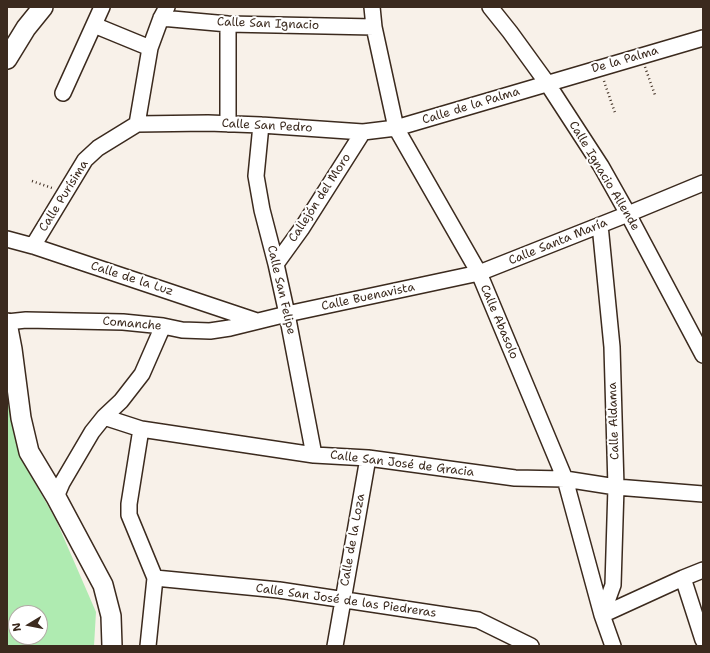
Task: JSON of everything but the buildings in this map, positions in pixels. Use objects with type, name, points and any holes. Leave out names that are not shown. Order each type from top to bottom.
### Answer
[{"type":"main road","points":[[7,59],[26,28],[43,7]]},
{"type":"main road","points":[[7,323],[9,347],[21,418],[29,452],[56,497],[103,586],[112,616],[112,646]]},
{"type":"street","points":[[63,93],[102,7]]},
{"type":"street","name":"Calle Abasolo","points":[[372,7],[374,26],[396,128],[479,273],[565,479],[609,643]]},
{"type":"street","name":"Calle Ignacio Allende","points":[[490,7],[547,83],[601,166],[703,355]]},
{"type":"street","points":[[137,124],[150,48],[164,12]]},
{"type":"street","name":"Calle San Ignacio","points":[[164,12],[228,24],[374,26]]},
{"type":"street","points":[[228,24],[228,124]]},
{"type":"street","points":[[94,25],[150,48]]},
{"type":"street","name":"De la Palma","points":[[547,83],[703,38]]},
{"type":"street","name":"Calle de la Palma","points":[[396,128],[547,83]]},
{"type":"street","name":"Calle San Pedro","points":[[137,124],[208,123],[362,132],[396,128]]},
{"type":"street","name":"Calle Purísima","points":[[33,246],[85,160],[98,148],[137,124]]},
{"type":"street","name":"Calle San Felipe","points":[[261,125],[256,176],[262,210],[287,314],[314,455]]},
{"type":"street","name":"Callejón del Moro","points":[[276,264],[302,228],[362,132]]},
{"type":"street","name":"Calle Santa María","points":[[479,273],[703,183]]},
{"type":"street","name":"Calle Aldama","points":[[600,225],[612,347],[616,487],[613,585],[602,615]]},
{"type":"street","name":"Calle de la Luz","points":[[7,239],[33,246],[256,321]]},
{"type":"street","name":"Calle Buenavista","points":[[256,321],[479,273]]},
{"type":"street","name":"Comanche","points":[[7,323],[26,320],[108,321],[163,326],[182,330],[210,331],[230,328],[256,321]]},
{"type":"street","points":[[56,497],[92,432],[104,417],[121,401],[142,374],[163,326]]},
{"type":"street","name":"Calle San José de Gracia","points":[[104,417],[141,429],[314,455],[368,458],[515,478],[565,479],[616,487],[703,494]]},
{"type":"street","points":[[141,429],[129,504],[129,515],[155,578],[148,646]]},
{"type":"street","name":"Calle de la Loza","points":[[335,646],[368,458]]},
{"type":"street","points":[[602,615],[703,570]]},
{"type":"street","name":"Calle San José de las Piedreras","points":[[155,578],[280,590],[478,620],[531,646]]},
{"type":"street","points":[[683,578],[703,640]]},
{"type":"path","points":[[641,56],[655,95]]},
{"type":"path","points":[[599,68],[615,113]]},
{"type":"path","points":[[32,181],[65,193]]},
{"type":"green space","points":[[7,390],[30,474],[56,520],[96,612],[94,646],[7,646]]}]
